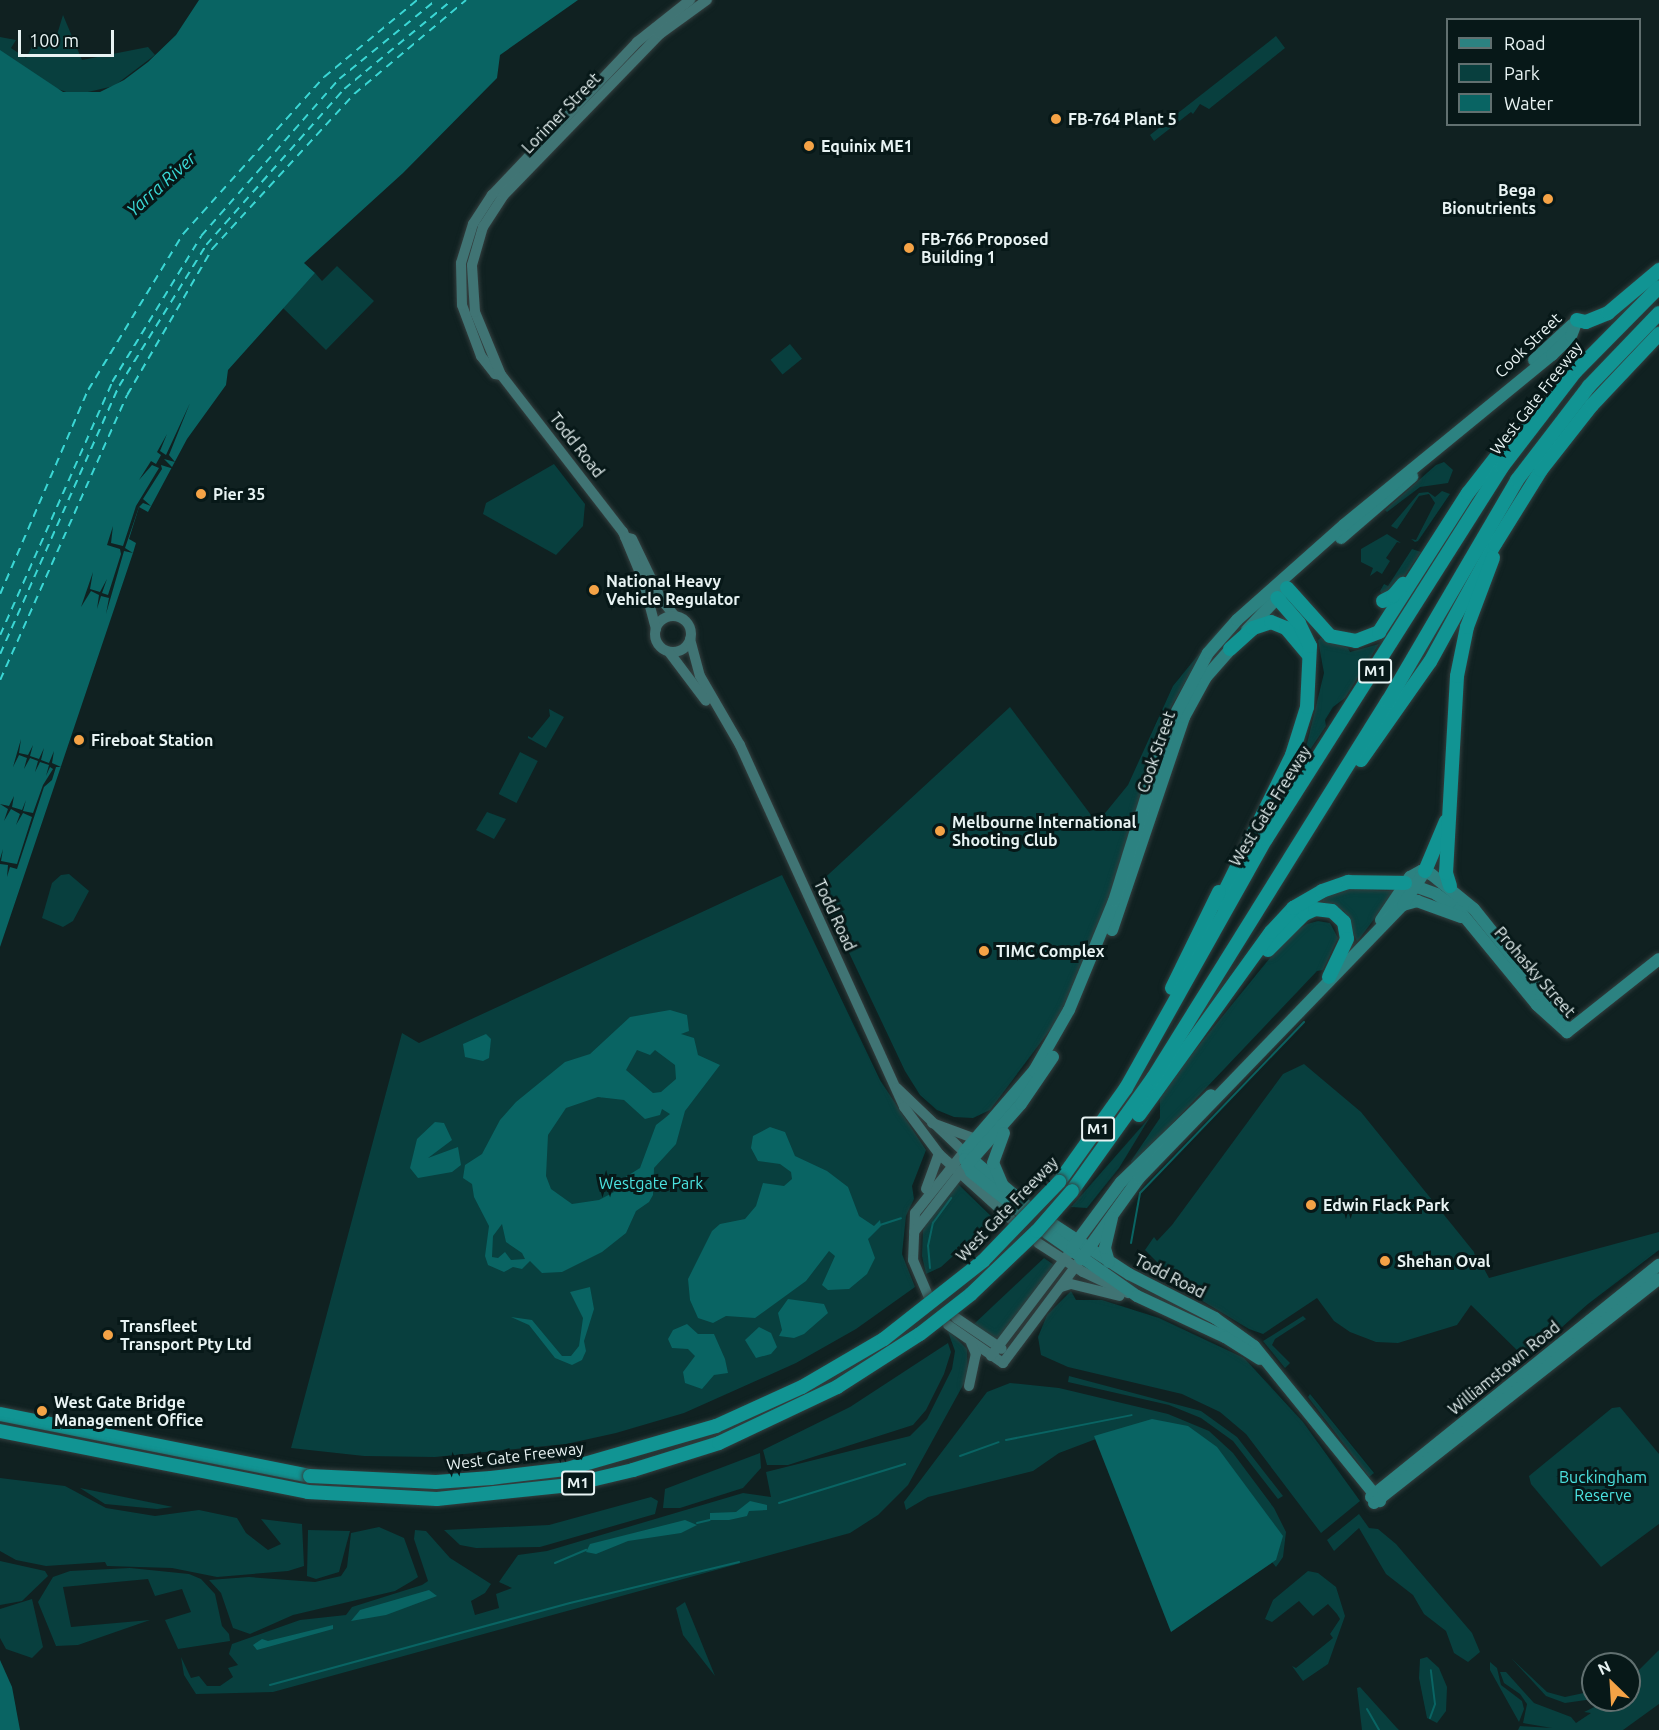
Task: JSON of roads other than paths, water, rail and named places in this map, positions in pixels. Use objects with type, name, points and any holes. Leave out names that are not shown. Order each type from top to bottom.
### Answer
[{"type":"highway","points":[[1577,320],[1592,320],[1608,313],[1659,270]]},
{"type":"highway","points":[[1623,321],[1659,279]]},
{"type":"highway","name":"West Gate Freeway","points":[[0,1414],[310,1476],[436,1482],[567,1469],[716,1426],[829,1373],[884,1339],[960,1281],[1059,1182],[1135,1074],[1266,839],[1497,475],[1576,371],[1659,287]]},
{"type":"highway","name":"West Gate Freeway","points":[[0,1431],[308,1492],[437,1499],[570,1485],[633,1470],[719,1443],[837,1387],[920,1334],[970,1294],[1019,1250],[1074,1189],[1153,1078],[1303,839],[1517,480],[1589,386],[1659,314]]},
{"type":"highway","name":"M1","points":[[1303,839],[1418,680],[1495,544],[1541,471],[1592,405],[1659,334]]},
{"type":"highway","points":[[1279,589],[1326,634],[1344,641],[1366,639],[1391,617],[1468,493],[1528,416],[1576,371]]},
{"type":"highway","points":[[1383,601],[1398,591],[1436,542]]},
{"type":"highway","points":[[1450,886],[1446,873],[1461,653],[1470,616],[1488,576],[1495,544]]},
{"type":"highway","points":[[1186,980],[1302,727],[1309,686],[1306,635],[1279,589]]},
{"type":"highway","points":[[1230,649],[1253,628],[1271,622],[1286,628],[1308,654]]},
{"type":"highway","points":[[1425,871],[1442,833],[1452,796]]},
{"type":"highway","points":[[1135,1074],[1136,1059],[1261,804],[1270,797]]},
{"type":"highway","points":[[1074,1189],[1127,1131],[1271,932],[1300,903],[1348,882],[1410,882]]},
{"type":"highway","points":[[1205,1026],[1279,937],[1299,918],[1315,909],[1336,914],[1347,930],[1346,944],[1329,977]]},
{"type":"main road","name":"Lorimer Street","points":[[595,93],[649,30],[690,0]]},
{"type":"main road","name":"Lorimer Street","points":[[466,272],[467,238],[483,207],[595,93],[660,34],[707,0]]},
{"type":"main road","name":"Todd Road","points":[[466,272],[462,304],[469,330],[484,362],[495,374],[501,375],[626,537],[656,629]]},
{"type":"main road","name":"Cook Street","points":[[963,1163],[976,1139],[1040,1063],[1081,984],[1114,901],[1163,740],[1186,689],[1222,636],[1324,551],[1503,392],[1567,341],[1577,320]]},
{"type":"main road","name":"Todd Road","points":[[626,537],[632,539],[661,599],[675,616]]},
{"type":"main road","name":"Cook Street","points":[[963,1163],[1021,1104],[1064,1038],[1094,974],[1137,867],[1184,717],[1206,677],[1279,589]]},
{"type":"main road","points":[[675,616],[688,624],[690,639],[682,649],[669,652],[658,643],[656,629],[662,620],[675,616]]},
{"type":"main road","name":"Todd Road","points":[[690,639],[700,676],[743,756],[911,1119],[939,1154],[963,1163],[1003,1186],[1019,1212],[963,1163],[932,1123],[897,1087]]},
{"type":"main road","name":"Todd Road","points":[[669,652],[743,756]]},
{"type":"main road","points":[[1377,928],[1410,882],[1425,871]]},
{"type":"main road","name":"Prohasky Street","points":[[1425,871],[1450,886],[1524,970],[1563,1020],[1567,1032]]},
{"type":"main road","points":[[995,1352],[1121,1200],[1225,1085],[1402,905],[1410,882]]},
{"type":"main road","name":"Prohasky Street","points":[[1410,882],[1444,899],[1468,920],[1537,1005],[1567,1032]]},
{"type":"main road","points":[[1402,905],[1417,902],[1468,920]]},
{"type":"main road","points":[[1567,1032],[1659,959]]},
{"type":"main road","points":[[969,1386],[976,1354],[969,1341],[952,1321],[1006,1359],[1061,1287],[1091,1222],[1148,1154],[1201,1102],[1225,1085]]},
{"type":"main road","points":[[1003,1186],[993,1168],[993,1154],[1021,1104]]},
{"type":"main road","points":[[932,1123],[976,1139]]},
{"type":"main road","points":[[928,1296],[915,1270],[914,1233],[920,1203],[939,1154]]},
{"type":"main road","points":[[920,1203],[963,1163]]},
{"type":"main road","points":[[914,1233],[963,1163]]},
{"type":"main road","points":[[1109,1262],[1105,1253],[1107,1238],[1121,1200]]},
{"type":"main road","points":[[1049,1231],[1079,1228],[1091,1222]]},
{"type":"main road","name":"Todd Road","points":[[1049,1231],[1076,1255],[1142,1299],[1225,1337],[1266,1363]]},
{"type":"main road","name":"Todd Road","points":[[1049,1231],[1076,1255],[1109,1262],[1215,1318],[1254,1346],[1375,1499]]},
{"type":"main road","name":"Williamstown Road","points":[[1375,1499],[1659,1265]]},
{"type":"main road","name":"Williamstown Road","points":[[1375,1499],[1659,1279]]},
{"type":"main road","points":[[1061,1287],[1071,1284],[1142,1299]]},
{"type":"main road","points":[[969,1341],[995,1352]]},
{"type":"water","name":"Yarra River","points":[[199,0],[578,0],[500,55],[497,78],[403,173],[304,263],[315,273],[228,370],[226,385],[187,439],[148,512],[139,507],[129,539],[136,543],[133,553],[0,947],[0,50],[63,92],[100,92],[124,80],[148,62],[176,35]]},
{"type":"water","points":[[670,1010],[687,1015],[689,1031],[681,1034],[694,1038],[698,1055],[720,1065],[685,1111],[676,1144],[654,1168],[653,1195],[649,1202],[636,1211],[626,1233],[602,1252],[562,1272],[542,1273],[530,1261],[522,1269],[513,1267],[504,1272],[488,1265],[485,1256],[489,1226],[474,1197],[472,1184],[463,1178],[465,1165],[482,1154],[500,1120],[516,1102],[565,1062],[590,1054],[630,1017]],"holes":[[[637,1050],[650,1055],[655,1050],[675,1065],[676,1079],[661,1092],[653,1093],[626,1070]],[[598,1097],[624,1100],[645,1119],[660,1115],[662,1109],[670,1114],[656,1125],[640,1168],[624,1178],[616,1191],[599,1200],[572,1204],[551,1189],[546,1176],[548,1135],[566,1108]],[[502,1224],[506,1242],[522,1253],[525,1259],[511,1260],[505,1252],[498,1258],[492,1257],[493,1236]]]},
{"type":"water","points":[[486,1034],[491,1039],[489,1058],[483,1061],[465,1057],[463,1044]]},
{"type":"water","points":[[435,1122],[444,1123],[452,1140],[428,1158],[458,1147],[461,1165],[452,1172],[418,1178],[410,1168],[417,1139]]},
{"type":"water","points":[[770,1127],[785,1132],[795,1156],[827,1171],[848,1187],[859,1216],[874,1226],[880,1220],[881,1226],[868,1239],[875,1258],[867,1274],[849,1289],[828,1290],[822,1285],[835,1256],[829,1251],[806,1281],[755,1318],[726,1316],[713,1323],[698,1318],[690,1300],[688,1279],[712,1231],[720,1224],[745,1219],[756,1206],[763,1183],[784,1186],[792,1179],[791,1172],[780,1164],[758,1161],[751,1148],[753,1136]]},
{"type":"water","points":[[590,1287],[594,1309],[584,1341],[586,1351],[582,1360],[572,1365],[555,1358],[529,1325],[511,1317],[532,1320],[562,1356],[571,1356],[579,1346],[583,1318],[570,1292]]},
{"type":"water","points":[[788,1299],[824,1304],[828,1313],[804,1334],[794,1338],[779,1336],[782,1330],[778,1313]]},
{"type":"water","points":[[687,1324],[698,1334],[714,1334],[725,1359],[728,1373],[714,1375],[702,1389],[685,1383],[683,1372],[695,1356],[688,1349],[672,1348],[668,1339],[673,1330]]},
{"type":"water","points":[[759,1327],[771,1333],[777,1347],[771,1354],[756,1358],[745,1340]]},
{"type":"water","points":[[1152,1419],[1188,1426],[1217,1447],[1283,1536],[1276,1560],[1171,1632],[1094,1436]]},
{"type":"water","points":[[750,1501],[767,1505],[767,1510],[749,1511],[747,1516],[729,1520],[710,1520],[710,1513],[736,1512]]},
{"type":"water","points":[[685,1520],[697,1525],[681,1533],[628,1541],[596,1554],[586,1552],[590,1544]]},
{"type":"water","points":[[429,1590],[437,1596],[386,1615],[351,1621],[360,1610]]},
{"type":"water","points":[[333,1625],[333,1629],[257,1650],[253,1645],[262,1639],[268,1641]]},
{"type":"water","points":[[0,1660],[12,1687],[20,1730],[0,1730]]},
{"type":"waterway","points":[[1131,1243],[1140,1193],[1304,1022]]},
{"type":"waterway","points":[[930,1268],[928,1246],[933,1223],[951,1198]]},
{"type":"waterway","points":[[880,1225],[901,1218]]},
{"type":"waterway","points":[[1006,1440],[1132,1415]]},
{"type":"waterway","points":[[960,1456],[999,1442]]},
{"type":"waterway","points":[[779,1503],[905,1464]]},
{"type":"waterway","points":[[697,1523],[710,1520]]},
{"type":"waterway","points":[[555,1563],[586,1550]]},
{"type":"waterway","points":[[270,1685],[570,1603],[739,1562]]},
{"type":"waterway","points":[[1430,1718],[1435,1704],[1431,1670]]},
{"type":"waterway","points":[[1367,1709],[1379,1730]]},
{"type":"place","name":"FB-764 Plant 5","points":[[1056,119]]},
{"type":"place","name":"Equinix ME1","points":[[809,146]]},
{"type":"place","name":"Bega Bionutrients","points":[[1548,199]]},
{"type":"place","name":"FB-766 Proposed Building 1","points":[[909,248]]},
{"type":"place","name":"Pier 35","points":[[201,494]]},
{"type":"place","name":"National Heavy Vehicle Regulator","points":[[594,590]]},
{"type":"place","name":"Fireboat Station","points":[[79,740]]},
{"type":"place","name":"Melbourne International Shooting Club","points":[[940,831]]},
{"type":"place","name":"TIMC Complex","points":[[984,951]]},
{"type":"place","name":"Edwin Flack Park","points":[[1311,1205]]},
{"type":"place","name":"Shehan Oval","points":[[1385,1261]]},
{"type":"place","name":"Transfleet Transport Pty Ltd","points":[[108,1335]]},
{"type":"place","name":"West Gate Bridge Management Office","points":[[42,1411]]},
{"type":"park label","name":"Westgate Park","points":[[651,1183]]},
{"type":"park label","name":"Buckingham Reserve","points":[[1603,1486]]}]
